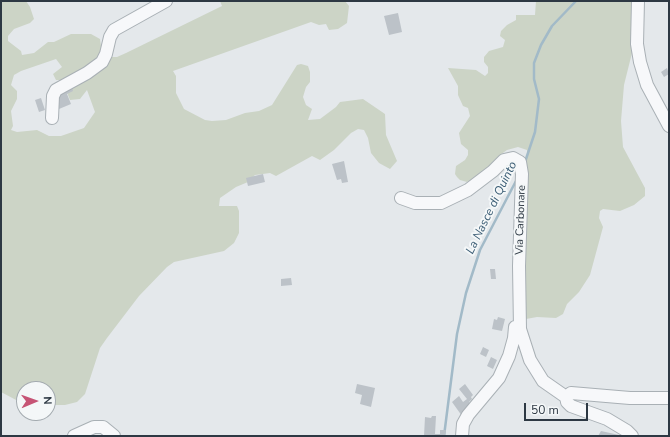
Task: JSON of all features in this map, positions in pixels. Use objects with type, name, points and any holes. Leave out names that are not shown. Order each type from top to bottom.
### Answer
[{"type":"street","points":[[52,118],[53,96],[56,90],[87,74],[102,62],[106,54],[110,37],[114,30],[119,25],[166,1]]},
{"type":"street","points":[[638,1],[637,44],[640,62],[647,85],[669,126]]},
{"type":"street","name":"Via Carbonare","points":[[401,198],[415,203],[441,203],[468,190],[493,172],[504,160],[513,158],[520,162],[522,174],[520,329],[530,360],[543,381],[566,397],[567,402],[571,406],[607,419],[627,431],[632,436]]},
{"type":"street","points":[[462,436],[463,424],[468,415],[499,378],[509,356],[514,338],[515,327],[517,326],[520,329]]},
{"type":"street","points":[[566,397],[571,394],[630,398],[669,398]]},
{"type":"street","points":[[74,436],[94,427],[103,427],[114,436]]},
{"type":"shaded area","points":[[1,1],[26,1],[30,7],[34,19],[30,23],[14,29],[8,36],[8,41],[21,51],[22,55],[34,53],[48,42],[54,42],[71,34],[91,34],[100,39],[100,53],[111,57],[117,57],[222,6],[220,1],[345,1],[349,6],[347,23],[338,29],[329,30],[326,24],[319,25],[311,22],[173,71],[176,76],[176,93],[184,109],[205,120],[226,120],[245,113],[259,111],[272,105],[297,65],[301,64],[308,66],[310,72],[310,82],[306,87],[303,97],[306,105],[312,109],[308,120],[320,119],[336,107],[340,102],[363,99],[385,114],[386,135],[397,161],[390,169],[379,163],[371,153],[368,138],[364,130],[358,129],[351,133],[334,150],[320,160],[312,156],[276,176],[270,173],[255,175],[248,182],[236,187],[220,198],[219,206],[237,206],[239,211],[239,233],[234,243],[224,251],[174,262],[167,267],[139,296],[100,348],[85,394],[77,402],[65,405],[56,405],[56,381],[16,381],[16,400],[1,392]],"holes":[[[56,59],[62,67],[53,74],[56,80],[62,80],[70,100],[80,99],[87,90],[95,112],[84,128],[61,136],[49,136],[37,130],[17,132],[11,130],[13,126],[11,111],[17,99],[17,91],[11,85],[14,75],[21,71]]]},
{"type":"shaded area","points":[[536,1],[637,1],[634,45],[624,85],[621,121],[623,147],[645,188],[645,196],[634,205],[620,211],[603,209],[600,211],[599,218],[603,227],[590,275],[579,292],[567,304],[563,314],[556,318],[537,317],[526,319],[524,315],[522,215],[527,202],[527,150],[518,147],[507,150],[500,155],[495,165],[467,182],[460,180],[457,177],[455,174],[456,166],[465,160],[468,155],[468,150],[461,144],[459,133],[470,116],[468,108],[463,106],[458,95],[458,86],[448,68],[476,70],[485,76],[488,73],[488,67],[484,62],[484,57],[489,51],[503,47],[505,40],[500,36],[501,31],[507,25],[516,20],[516,15],[535,15]]},
{"type":"building","points":[[398,13],[402,32],[389,35],[384,16]]},
{"type":"building","points":[[667,68],[669,74],[664,77],[661,72]]},
{"type":"building","points":[[72,87],[73,91],[67,94],[71,104],[59,109],[55,99],[57,92]]},
{"type":"building","points":[[41,98],[45,110],[39,112],[35,100]]},
{"type":"building","points":[[344,161],[348,182],[342,183],[341,179],[337,180],[332,164]]},
{"type":"building","points":[[263,174],[265,182],[248,186],[246,178]]},
{"type":"building","points":[[490,269],[495,269],[496,279],[491,279]]},
{"type":"building","points":[[291,278],[292,285],[281,286],[281,279]]},
{"type":"building","points":[[498,317],[505,319],[502,331],[492,329],[494,319],[497,320]]},
{"type":"building","points":[[483,347],[489,350],[486,357],[480,354]]},
{"type":"building","points":[[491,357],[497,360],[493,369],[487,366]]},
{"type":"building","points":[[357,384],[375,388],[371,407],[360,404],[362,395],[355,393]]},
{"type":"building","points":[[465,384],[473,395],[469,402],[473,407],[462,416],[452,402],[459,396],[463,402],[467,399],[459,389]]},
{"type":"building","points":[[432,416],[436,416],[435,434],[440,434],[440,430],[446,430],[445,436],[424,436],[425,417],[431,418]]},
{"type":"building","points":[[601,431],[619,435],[619,436],[598,436]]},
{"type":"waterway","name":"La Nasce di Quinto","points":[[525,162],[535,132],[539,99],[534,79],[534,63],[541,45],[552,26],[576,1]]},
{"type":"waterway","name":"La Nasce di Quinto","points":[[444,436],[457,334],[466,293],[480,250],[517,179]]}]
